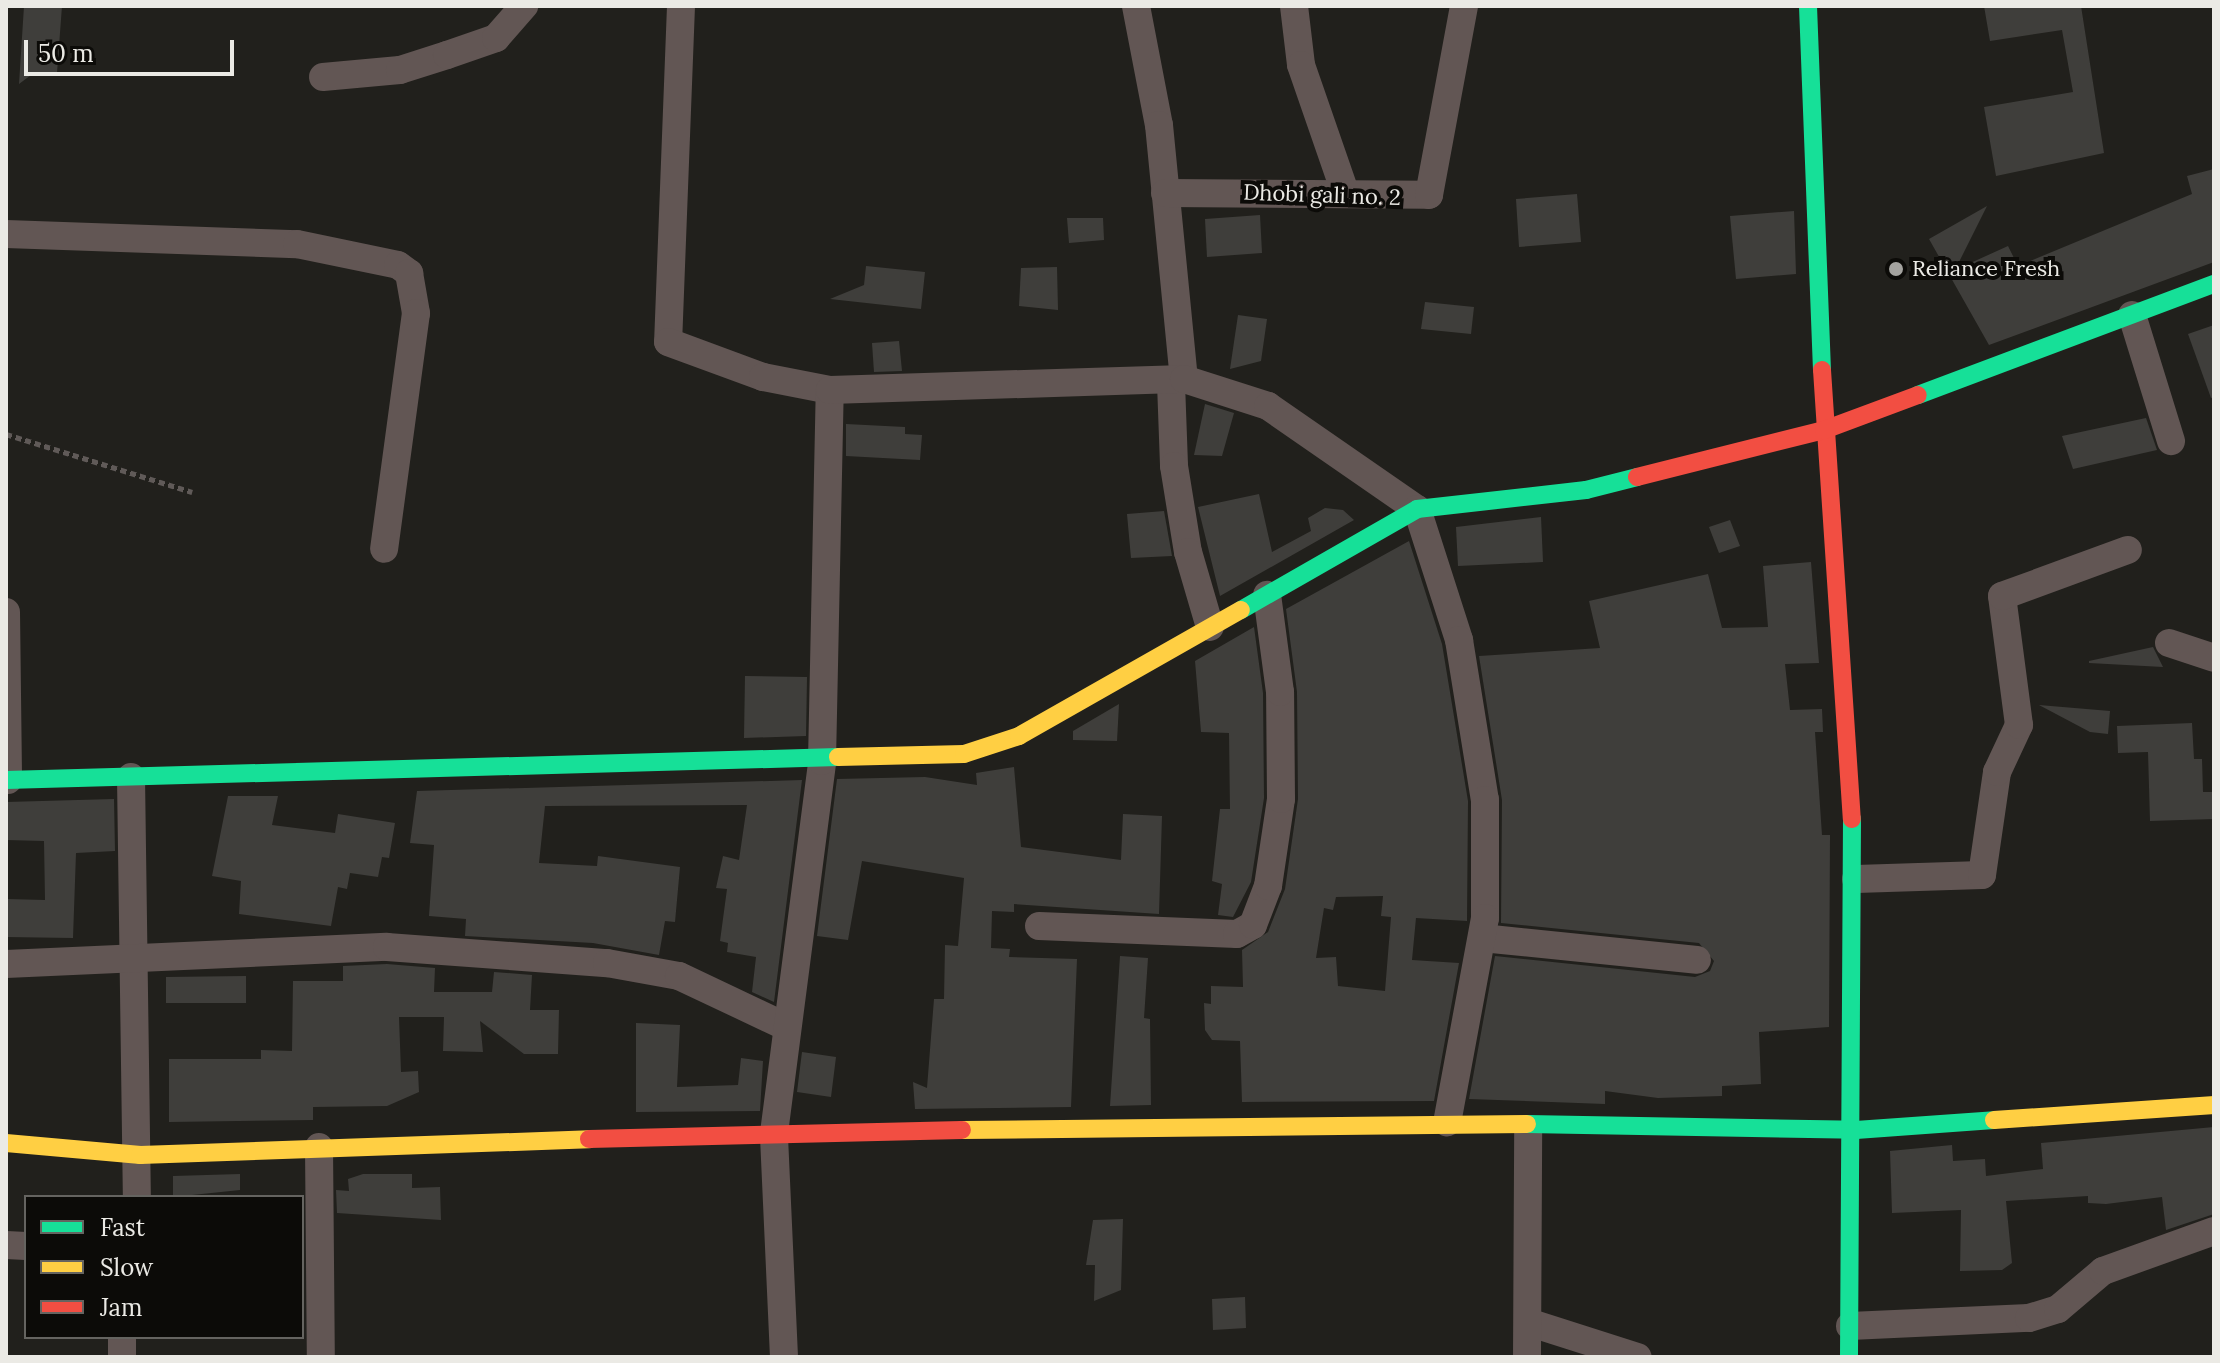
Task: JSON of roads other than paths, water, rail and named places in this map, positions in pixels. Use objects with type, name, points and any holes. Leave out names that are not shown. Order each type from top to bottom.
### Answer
[{"type":"street","points":[[323,77],[400,70],[496,38],[524,6]]},
{"type":"street","points":[[681,6],[668,342],[763,377],[830,390],[1178,381],[1268,406],[1417,509],[1459,640],[1485,800],[1482,938],[1447,1123]]},
{"type":"street","points":[[1136,6],[1165,193],[1178,381],[1177,480],[1210,627]]},
{"type":"street","points":[[1294,6],[1301,65],[1345,192]]},
{"type":"street","name":"Dhobi gali no. 2","points":[[1165,193],[1345,192],[1423,198],[1434,190],[1464,6]]},
{"type":"street","points":[[1808,6],[1824,430],[1856,879],[1856,1130],[1849,1357]]},
{"type":"street","points":[[6,234],[297,244],[398,265],[409,273],[416,313],[384,549]]},
{"type":"street","points":[[6,612],[7,780],[822,761],[964,754],[1019,736],[1417,509],[1586,490],[1824,430],[2214,284]]},
{"type":"street","points":[[2132,315],[2171,441]]},
{"type":"street","points":[[784,1357],[774,1133],[822,761],[830,390]]},
{"type":"street","points":[[1856,879],[1982,875],[1997,772],[2019,725],[2002,596],[2128,550]]},
{"type":"street","points":[[1039,926],[1237,934],[1253,925],[1268,886],[1281,799],[1280,692],[1267,595]]},
{"type":"street","points":[[2169,643],[2214,658]]},
{"type":"street","points":[[131,777],[131,1055],[140,1155],[137,1195]]},
{"type":"street","points":[[1482,938],[1697,960]]},
{"type":"street","points":[[6,964],[387,947],[607,963],[679,976],[787,1027]]},
{"type":"street","points":[[6,1143],[140,1155],[774,1133],[1447,1123],[1528,1129],[1856,1130],[2214,1105]]},
{"type":"street","points":[[1527,1357],[1528,1129]]},
{"type":"street","points":[[319,1147],[321,1357]]},
{"type":"street","points":[[1850,1326],[2029,1318],[2058,1309],[2103,1271],[2214,1231]]},
{"type":"street","points":[[1528,1322],[1638,1357]]},
{"type":"place","name":"Reliance Fresh","points":[[1896,269]]}]
